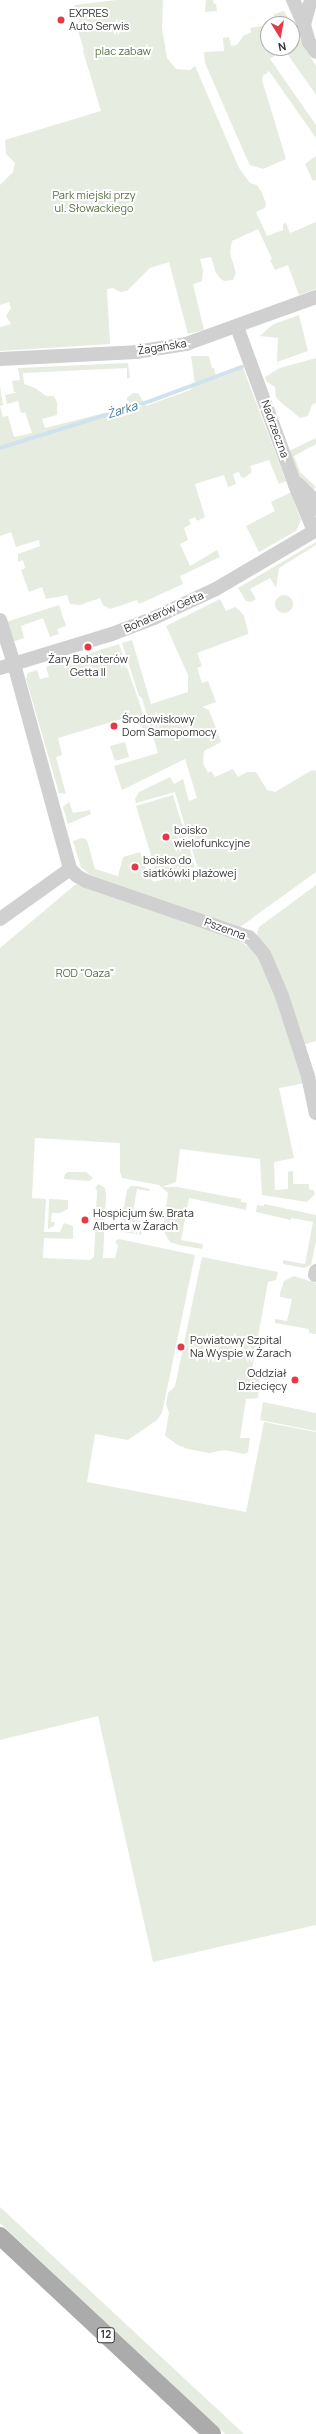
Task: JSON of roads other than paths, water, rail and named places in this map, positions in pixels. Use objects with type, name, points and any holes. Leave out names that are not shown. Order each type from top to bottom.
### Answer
[{"type":"main road","name":"12","points":[[0,2236],[212,2434]]},
{"type":"street","points":[[293,0],[304,25],[309,42],[316,52]]},
{"type":"street","points":[[304,25],[309,6],[313,0]]},
{"type":"street","name":"Żagańska","points":[[0,360],[165,348],[190,343],[316,297]]},
{"type":"street","name":"Nadrzeczna","points":[[237,327],[293,478],[315,530]]},
{"type":"street","points":[[293,478],[310,496],[316,509]]},
{"type":"street","name":"Bohaterów Getta","points":[[0,668],[112,634],[154,618],[230,581],[315,530]]},
{"type":"street","points":[[0,620],[14,664],[70,868],[0,919]]},
{"type":"street","name":"Pszenna","points":[[70,868],[77,876],[86,881],[249,937],[264,954],[282,996],[308,1076],[316,1113]]},
{"type":"waterway","name":"Żarka","points":[[0,448],[151,401],[242,367]]},
{"type":"place","name":"EXPRES Auto Serwis","points":[[61,20]]},
{"type":"place","name":"Żary Bohaterów Getta II","points":[[88,647]]},
{"type":"place","name":"Środowiskowy Dom Samopomocy","points":[[114,726]]},
{"type":"place","name":"boisko wielofunkcyjne","points":[[166,837]]},
{"type":"place","name":"boisko do siatkówki plażowej","points":[[135,867]]},
{"type":"place","name":"Hospicjum św. Brata Alberta w Żarach","points":[[85,1220]]},
{"type":"place","name":"Powiatowy Szpital Na Wyspie w Żarach","points":[[181,1347]]},
{"type":"place","name":"Oddział Dziecięcy","points":[[295,1380]]},
{"type":"park label","name":"plac zabaw","points":[[123,51]]},
{"type":"park label","name":"Park miejski przy ul. Słowackiego","points":[[94,202]]},
{"type":"park label","name":"ROD \"Oaza\"","points":[[85,973]]}]
